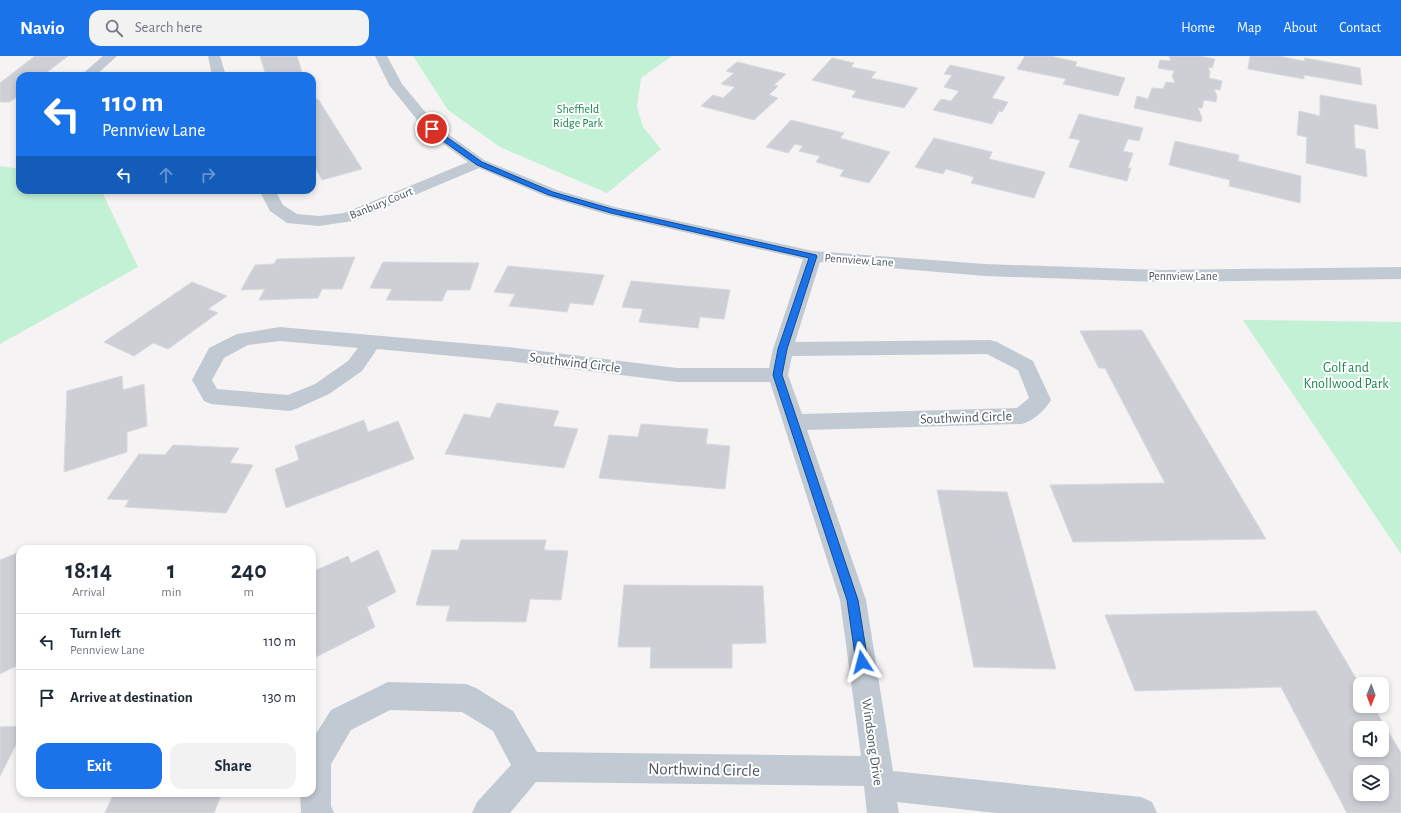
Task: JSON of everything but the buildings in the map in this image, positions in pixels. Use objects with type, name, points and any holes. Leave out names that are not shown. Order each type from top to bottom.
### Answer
[{"type":"street","points":[[92,72],[111,56]]},
{"type":"street","points":[[214,56],[218,72]]},
{"type":"street","name":"Pennview Lane","points":[[381,56],[396,85],[432,129],[479,163],[551,193],[611,211],[813,256],[985,270],[1154,276],[1401,273]]},
{"type":"street","name":"Banbury Court","points":[[269,194],[276,208],[293,219],[319,221],[347,217],[479,163]]},
{"type":"street","name":"Windsong Drive","points":[[813,256],[783,349],[778,375],[853,600],[880,789]]},
{"type":"street","name":"Southwind Circle","points":[[373,342],[355,366],[322,389],[290,403],[211,396],[202,380],[216,353],[244,339],[280,334],[373,342],[507,354],[677,375],[778,375]]},
{"type":"street","name":"Southwind Circle","points":[[783,349],[990,347],[1026,366],[1040,400],[1022,416],[793,422]]},
{"type":"street","points":[[316,761],[341,720],[388,696],[466,698],[503,721],[529,767],[488,813]]},
{"type":"street","name":"Northwind Circle","points":[[529,767],[880,789],[1141,813]]},
{"type":"street","points":[[315,797],[315,810],[318,813]]},
{"type":"green space","name":"Sheffield Ridge Park","points":[[413,56],[672,56],[641,78],[637,107],[643,127],[661,149],[607,193],[500,147],[448,110]]},
{"type":"green space","points":[[0,166],[16,168],[16,194],[103,194],[138,267],[0,344]]},
{"type":"green space","name":"Golf and Knollwood Park","points":[[1243,320],[1401,322],[1401,554]]},
{"type":"route","points":[[432,129],[479,163],[551,193],[611,211],[813,256],[783,349],[778,375],[853,600],[862,662]]}]
